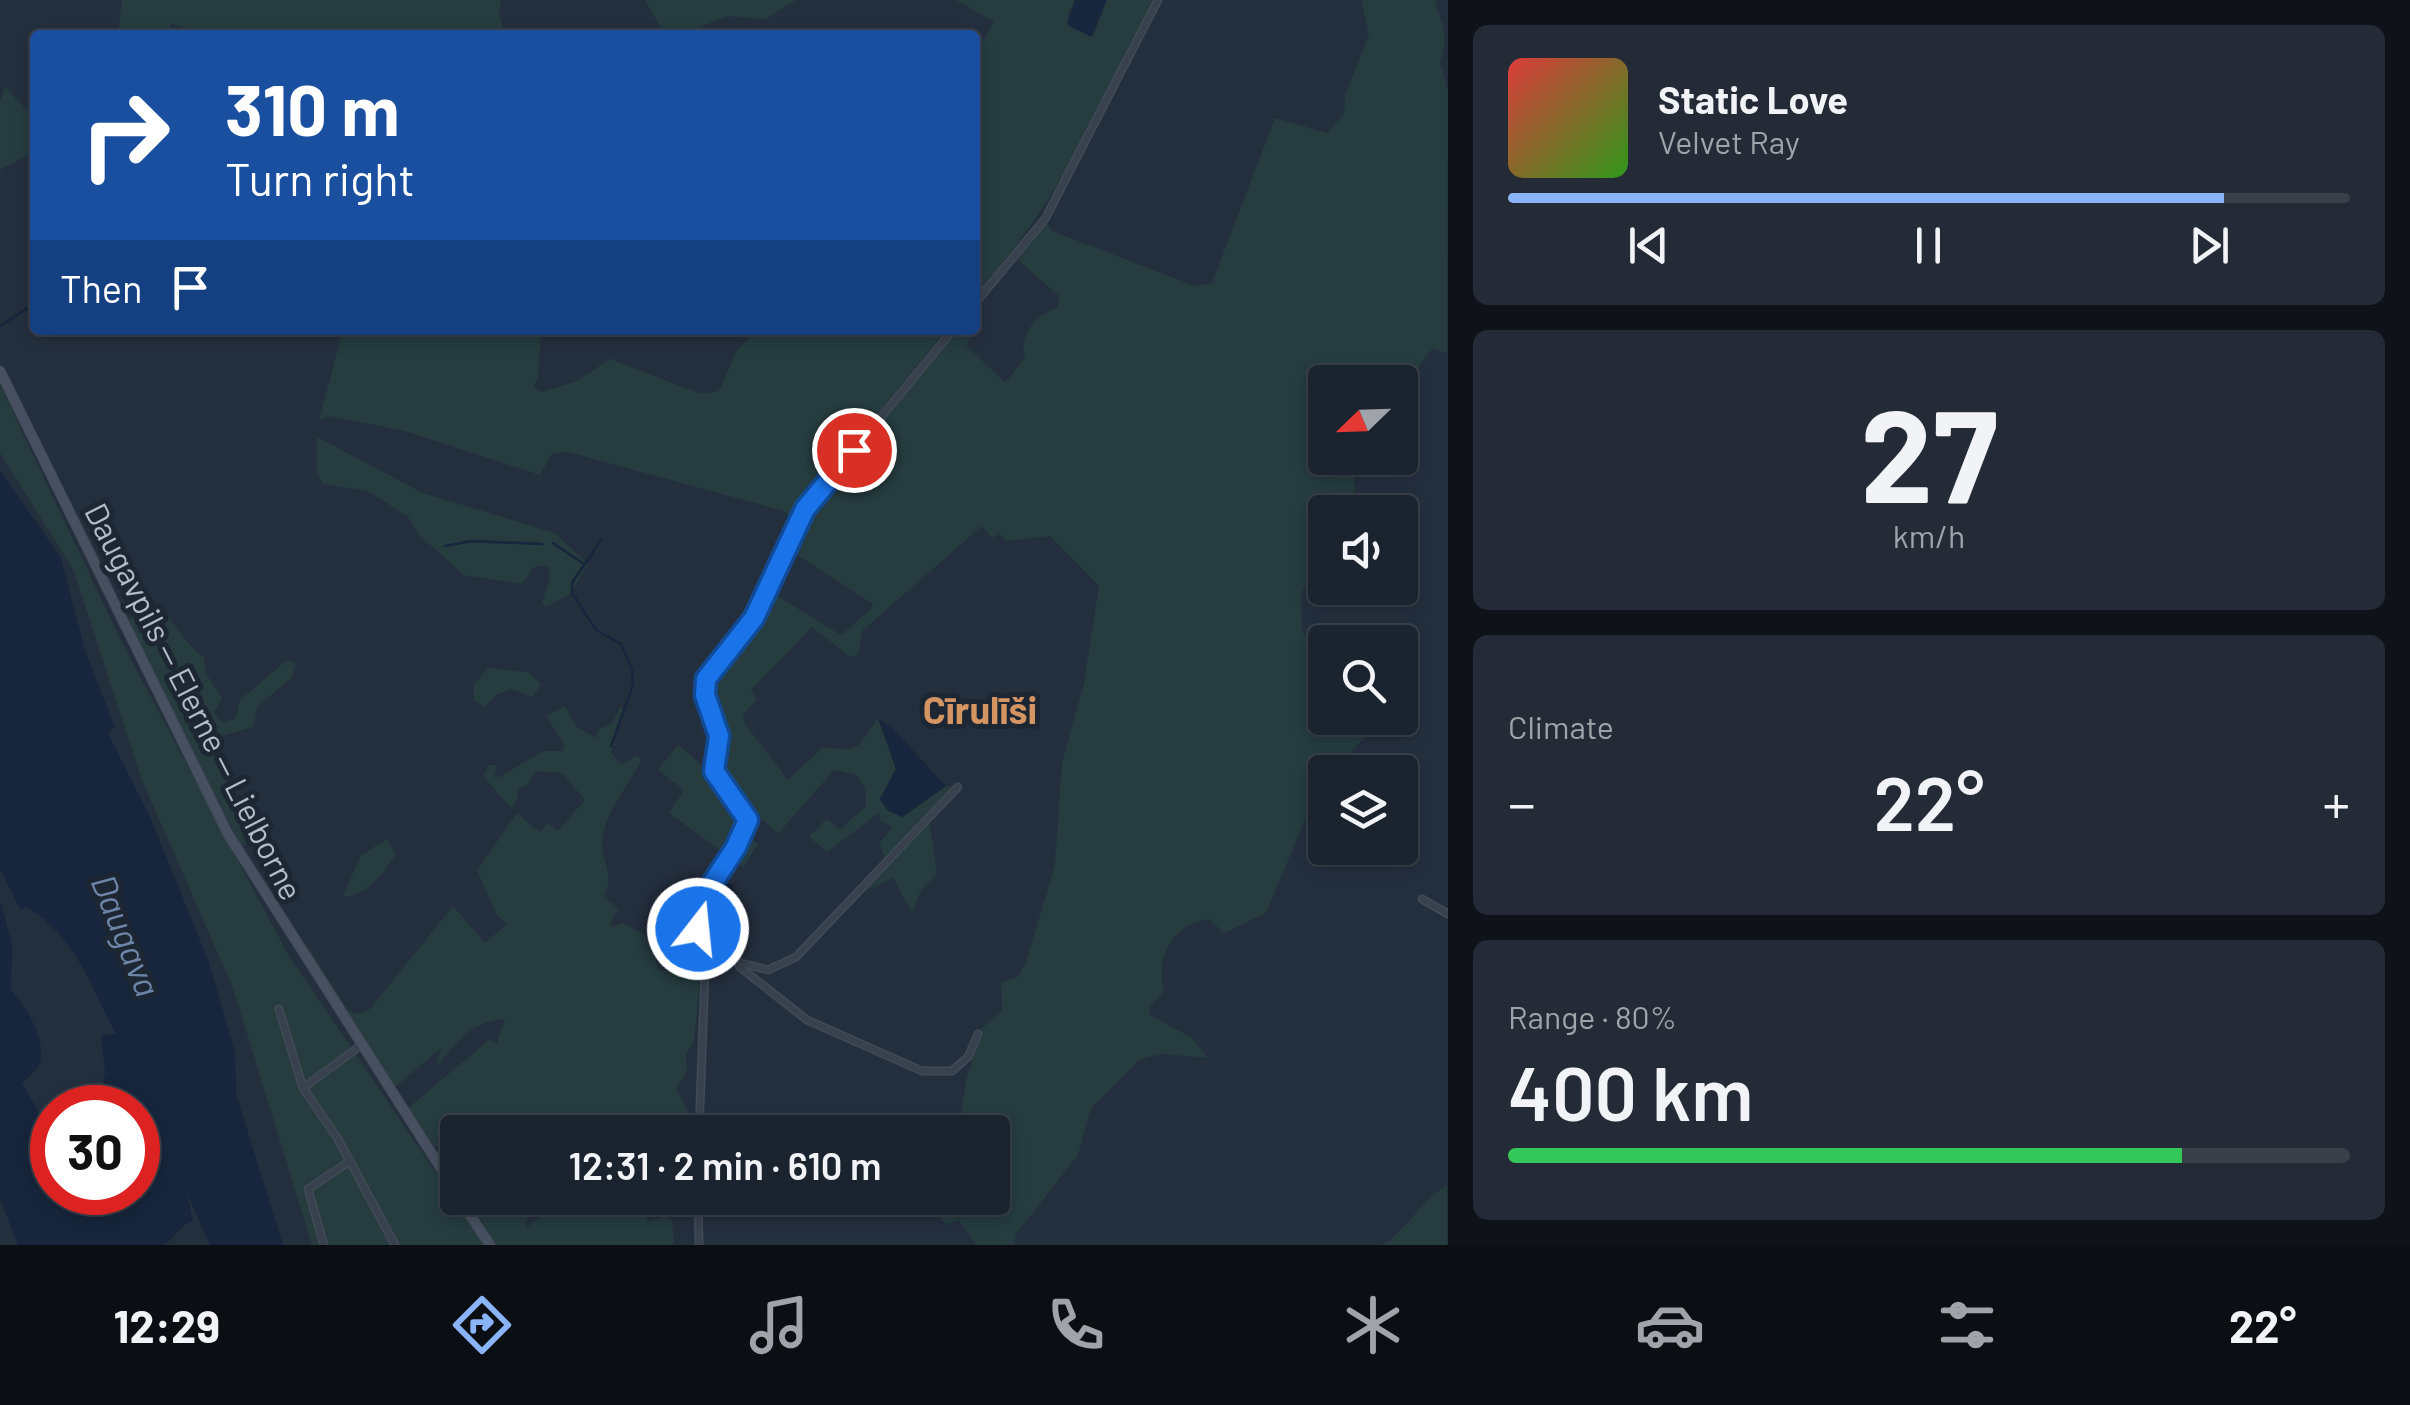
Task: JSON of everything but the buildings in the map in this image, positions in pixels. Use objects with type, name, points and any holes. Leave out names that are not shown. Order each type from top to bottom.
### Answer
[{"type":"main road","name":"Daugavpils — Elerne — Lielborne","points":[[0,371],[228,834],[440,1168]]},
{"type":"main road","name":"Daugavpils — Elerne — Lielborne","points":[[470,1215],[490,1245]]},
{"type":"street","points":[[980,298],[1044,219],[1158,0]]},
{"type":"street","points":[[700,1115],[706,964],[695,910],[736,847],[748,820],[714,771],[719,736],[705,695],[706,679],[754,618],[805,509],[949,335]]},
{"type":"street","points":[[736,962],[768,970],[796,957],[958,787]]},
{"type":"street","points":[[1422,899],[1448,914]]},
{"type":"street","points":[[702,935],[723,943],[736,962],[808,1020],[922,1071],[952,1071],[968,1056],[978,1034]]},
{"type":"street","points":[[278,1009],[303,1088],[350,1161],[394,1245]]},
{"type":"street","points":[[303,1088],[360,1046]]},
{"type":"street","points":[[324,1245],[308,1189],[350,1161]]},
{"type":"street","points":[[698,1215],[699,1245]]},
{"type":"green space","points":[[122,0],[501,0],[499,15],[504,30],[193,30],[172,24],[165,30],[119,30]]},
{"type":"green space","points":[[645,0],[796,0],[765,19],[728,16],[693,30],[662,30]]},
{"type":"green space","points":[[956,0],[1075,0],[1067,17],[1070,28],[1094,35],[1107,0],[1156,0],[1053,191],[1004,262],[980,288],[980,46],[994,22]]},
{"type":"green space","points":[[1361,0],[1438,0],[1435,4],[1445,40],[1440,63],[1448,91],[1447,353],[1432,349],[1418,367],[1308,365],[1308,475],[1353,475],[1355,495],[1308,495],[1308,582],[1301,593],[1302,632],[1308,637],[1308,735],[1367,735],[1348,755],[1308,755],[1308,813],[1266,913],[1224,933],[1209,919],[1196,922],[1169,945],[1162,967],[1164,992],[1149,1007],[1150,1015],[1192,1038],[1208,1058],[1163,1054],[1140,1059],[1091,1108],[1078,1155],[1016,1234],[1014,1245],[976,1245],[959,1220],[946,1225],[938,1215],[1010,1215],[1010,1115],[961,1115],[966,1080],[982,1028],[1002,1011],[1001,982],[1018,977],[1026,963],[1055,864],[1062,763],[1084,683],[1099,586],[1050,536],[1006,541],[1000,534],[992,538],[982,526],[862,631],[858,654],[850,657],[812,627],[751,690],[757,699],[743,715],[745,724],[788,780],[822,748],[851,749],[860,744],[878,718],[896,769],[880,799],[887,810],[903,817],[946,786],[955,786],[886,860],[879,843],[893,827],[881,821],[879,813],[827,852],[809,837],[826,819],[840,829],[866,806],[865,788],[856,775],[834,770],[778,834],[745,804],[717,770],[722,735],[708,682],[758,619],[769,591],[841,635],[872,608],[873,604],[791,551],[805,514],[952,335],[971,335],[966,345],[1005,383],[1025,358],[1024,341],[1031,327],[1042,315],[1058,308],[1059,296],[1018,260],[1045,222],[1052,231],[1195,286],[1212,283],[1275,118],[1327,133],[1344,114],[1345,95],[1369,34]]},
{"type":"green space","points":[[5,87],[30,113],[30,154],[0,170],[0,101]]},
{"type":"green space","points":[[342,335],[541,335],[538,377],[533,387],[542,392],[577,381],[610,359],[701,394],[719,391],[737,350],[752,335],[942,335],[805,503],[793,530],[791,516],[784,511],[568,452],[552,454],[540,475],[405,431],[329,416],[319,420]]},
{"type":"green space","points":[[0,385],[121,641],[289,956],[440,1179],[440,1215],[465,1215],[485,1245],[312,1245],[233,988],[142,780],[73,569],[0,453]]},
{"type":"green space","points":[[317,437],[423,493],[555,533],[588,564],[570,594],[546,607],[542,603],[550,577],[548,565],[534,567],[522,584],[464,575],[419,535],[408,517],[368,491],[323,484],[317,473]]},
{"type":"green space","points":[[157,608],[204,658],[205,672],[222,698],[214,713],[223,723],[236,718],[240,700],[287,660],[296,663],[292,677],[257,707],[253,727],[212,739],[246,845],[241,846],[127,620]]},
{"type":"green space","points":[[488,668],[529,672],[541,685],[532,697],[511,689],[496,695],[485,707],[474,700],[473,686]]},
{"type":"green space","points":[[565,706],[576,726],[596,738],[598,730],[613,722],[620,707],[625,709],[613,740],[617,746],[613,745],[611,753],[622,765],[637,755],[641,761],[603,832],[608,880],[604,897],[619,909],[610,922],[612,927],[622,923],[644,934],[660,971],[672,971],[673,965],[703,948],[694,1042],[686,1054],[687,1071],[676,1088],[690,1115],[440,1115],[440,1144],[435,1147],[408,1108],[490,1039],[497,1043],[505,1019],[474,1028],[436,1067],[441,1048],[394,1088],[301,949],[309,949],[348,1010],[357,1014],[370,1009],[453,906],[485,943],[507,924],[496,914],[477,870],[517,813],[541,833],[547,822],[558,831],[585,800],[562,773],[535,771],[527,785],[517,790],[518,799],[511,808],[483,776],[489,765],[497,765],[494,776],[500,777],[543,751],[563,751],[564,744],[546,716]]},
{"type":"green space","points":[[678,745],[708,770],[744,813],[741,833],[758,844],[743,867],[669,813],[684,790],[658,770]]},
{"type":"green space","points":[[925,825],[930,825],[937,874],[921,890],[912,912],[893,878],[865,891]]},
{"type":"green space","points":[[387,839],[396,854],[386,868],[366,889],[343,896],[361,855]]},
{"type":"green space","points":[[1447,1185],[1447,1245],[1383,1245],[1430,1199]]},
{"type":"green space","points":[[478,1215],[530,1215],[526,1229],[542,1215],[648,1215],[647,1223],[665,1216],[672,1221],[674,1245],[496,1245]]},
{"type":"water","points":[[1075,0],[1107,0],[1091,37],[1067,24]]},
{"type":"water","name":"Daugava","points":[[0,470],[61,558],[85,651],[115,727],[108,733],[150,817],[208,960],[235,1052],[236,1094],[283,1245],[210,1245],[186,1191],[193,1221],[162,1245],[18,1245],[0,1199],[0,900],[12,943],[11,990],[29,1014],[41,1045],[39,1065],[22,1083],[30,1097],[30,1215],[160,1215],[160,1085],[103,1085],[101,1035],[116,1034],[70,948],[44,919],[26,906],[21,911],[0,869]]},
{"type":"water","points":[[878,718],[946,786],[902,817],[887,810],[880,799],[896,769]]},
{"type":"water","points":[[720,884],[731,884],[741,901],[716,931],[706,923],[701,911]]},
{"type":"waterway","points":[[0,326],[30,306]]},
{"type":"waterway","points":[[601,540],[572,583],[572,593],[596,630],[621,644],[632,669],[633,685],[611,746]]},
{"type":"waterway","points":[[445,546],[471,541],[542,544]]},
{"type":"waterway","points":[[553,543],[584,564]]},
{"type":"district","name":"Cīrulīši","points":[[980,709]]},
{"type":"route","points":[[698,929],[695,910],[736,847],[748,820],[748,813],[714,771],[719,736],[705,695],[706,679],[754,618],[805,509],[854,450]]}]
